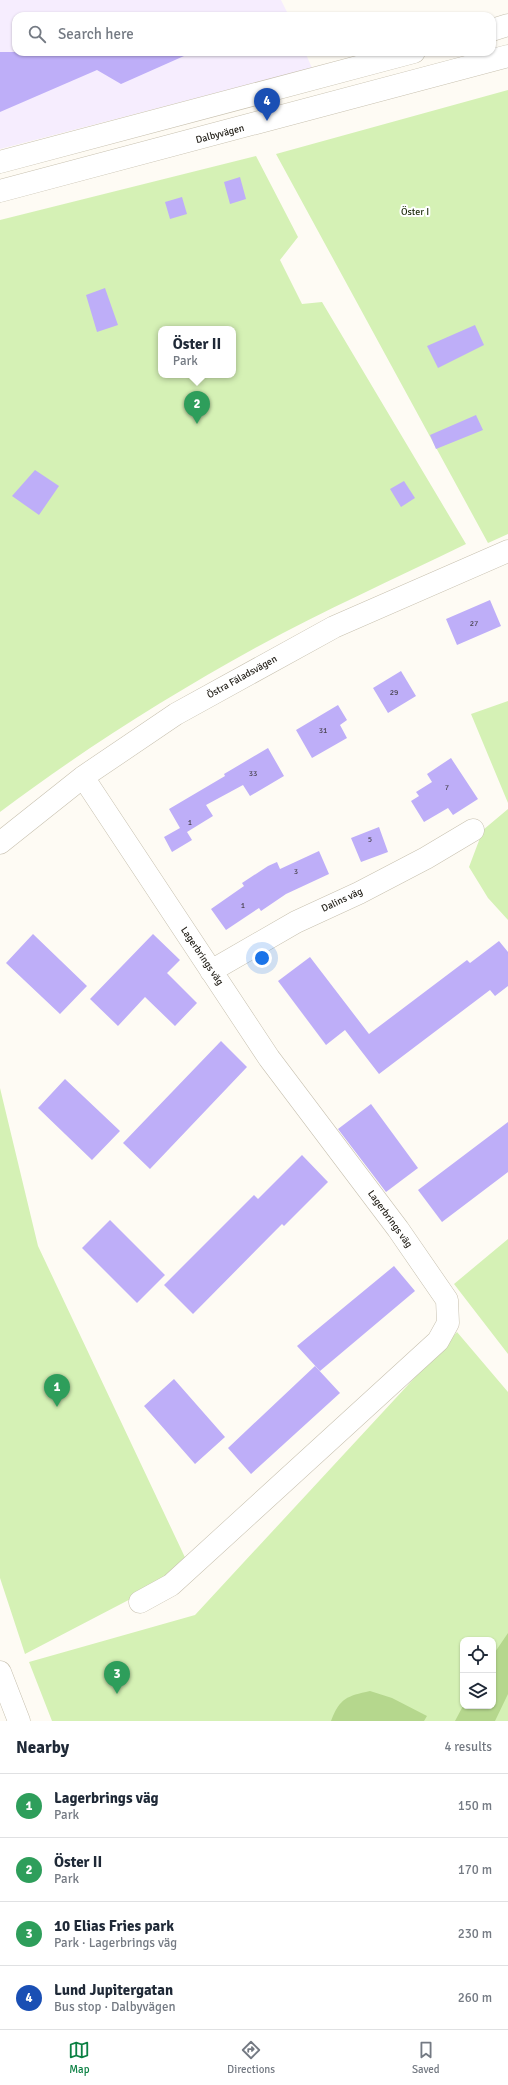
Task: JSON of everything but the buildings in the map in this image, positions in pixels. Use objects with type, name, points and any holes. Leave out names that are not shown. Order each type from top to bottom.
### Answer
[{"type":"main road","points":[[496,29],[508,25]]},
{"type":"main road","points":[[0,162],[399,56]]},
{"type":"main road","name":"Dalbyvägen","points":[[0,191],[508,56]]},
{"type":"main road","name":"Östra Fäladsvägen","points":[[0,843],[83,777],[176,714],[334,626],[508,551]]},
{"type":"main road","name":"Lagerbrings väg","points":[[83,777],[269,1058],[398,1229],[447,1300],[448,1323],[438,1341],[171,1585],[140,1602]]},
{"type":"main road","name":"Dalins väg","points":[[211,971],[296,922],[426,858],[473,830]]},
{"type":"main road","points":[[0,1672],[19,1721]]},
{"type":"shaded area","points":[[0,0],[281,0],[287,12],[12,12],[12,56],[307,56],[312,68],[0,149]]},
{"type":"green space","name":"Öster I","points":[[508,90],[508,534],[488,543],[276,154]]},
{"type":"green space","points":[[256,156],[298,237],[280,260],[302,304],[322,302],[466,544],[308,620],[257,647],[191,685],[93,746],[0,812],[0,220]]},
{"type":"green space","points":[[508,701],[508,803],[471,714]]},
{"type":"green space","points":[[508,809],[508,920],[488,898],[469,867],[483,830]]},
{"type":"green space","points":[[0,1088],[38,1246],[190,1568],[25,1654],[0,1578]]},
{"type":"green space","points":[[508,1239],[508,1354],[454,1284]]},
{"type":"green space","points":[[457,1332],[508,1392],[508,1721],[52,1721],[29,1662],[195,1615]]},
{"type":"green space","points":[[508,1633],[508,1694],[495,1721],[455,1721],[461,1709],[496,1709],[496,1651]]},
{"type":"green space","points":[[370,1691],[392,1698],[427,1716],[424,1721],[331,1721],[334,1713],[345,1699]]},
{"type":"place","name":"Lund Jupitergatan","points":[[267,121]]},
{"type":"place","name":"Öster II","points":[[197,424]]},
{"type":"place","name":"Lagerbrings väg","points":[[57,1407]]},
{"type":"place","name":"10 Elias Fries park","points":[[117,1694]]}]
